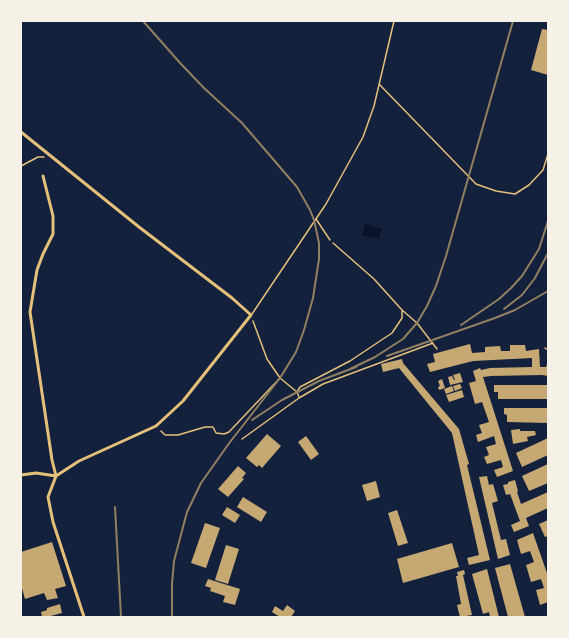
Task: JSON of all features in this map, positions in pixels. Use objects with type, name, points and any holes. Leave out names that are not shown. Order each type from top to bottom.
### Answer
[{"type":"street","points":[[21,132],[251,315],[183,401],[156,426],[79,461],[56,477],[48,496],[53,522],[84,617]]},
{"type":"street","points":[[43,176],[53,216],[53,234],[37,270],[30,312],[56,477]]},
{"type":"street","points":[[21,475],[36,472],[56,477]]},
{"type":"lane","points":[[251,315],[326,204],[363,137],[374,106],[394,21]]},
{"type":"lane","points":[[379,83],[476,184],[496,191],[515,194],[530,185],[543,170],[548,154]]},
{"type":"lane","points":[[316,218],[330,240]]},
{"type":"path","points":[[21,166],[38,157],[50,156]]},
{"type":"path","points":[[330,240],[374,279],[417,323],[437,349]]},
{"type":"path","points":[[297,392],[300,387],[350,361],[392,333],[402,318],[402,310]]},
{"type":"path","points":[[251,315],[267,358],[280,378],[297,392],[299,398]]},
{"type":"path","points":[[242,439],[299,398],[323,384],[434,343]]},
{"type":"path","points":[[156,426],[165,435],[178,435],[206,427],[213,427],[216,433],[224,434],[229,432],[280,378]]},
{"type":"water","points":[[365,224],[382,229],[379,239],[362,235]]},
{"type":"building","points":[[542,29],[548,30],[548,75],[531,70]]},
{"type":"building","points":[[470,344],[472,353],[485,352],[485,347],[500,346],[501,351],[510,351],[510,345],[525,345],[526,351],[539,349],[540,367],[546,367],[548,362],[548,376],[483,377],[513,471],[497,477],[494,470],[503,467],[501,460],[487,464],[484,457],[489,455],[486,447],[496,444],[494,436],[478,442],[476,435],[482,433],[479,425],[489,422],[482,402],[475,404],[469,383],[476,381],[473,371],[480,368],[481,370],[532,367],[532,358],[473,361],[430,372],[427,364],[435,362],[433,354]]},
{"type":"building","points":[[402,359],[459,429],[490,560],[469,565],[467,558],[479,555],[452,433],[399,368],[383,372],[381,364]]},
{"type":"building","points":[[460,373],[463,382],[450,385],[448,377],[452,376],[455,380],[453,375]]},
{"type":"building","points":[[442,379],[445,388],[439,390],[438,381]]},
{"type":"building","points":[[460,384],[462,388],[455,391],[453,386]]},
{"type":"building","points":[[494,385],[548,385],[548,399],[498,399],[498,392],[494,392]]},
{"type":"building","points":[[452,386],[454,391],[446,394],[444,389]]},
{"type":"building","points":[[462,390],[464,397],[449,402],[446,395]]},
{"type":"building","points":[[504,408],[548,408],[548,423],[507,422]]},
{"type":"building","points":[[520,429],[520,431],[535,431],[536,435],[527,437],[528,441],[513,444],[511,430]]},
{"type":"building","points":[[267,434],[281,446],[262,468],[259,465],[257,467],[246,458]]},
{"type":"building","points":[[306,436],[319,454],[311,460],[298,442]]},
{"type":"building","points":[[548,438],[548,455],[522,467],[516,453]]},
{"type":"building","points":[[548,464],[548,483],[529,491],[522,476]]},
{"type":"building","points":[[238,466],[246,473],[242,478],[244,479],[228,497],[218,489]]},
{"type":"building","points":[[487,476],[489,485],[493,484],[498,501],[492,503],[501,540],[506,539],[510,555],[498,559],[479,477]]},
{"type":"building","points":[[515,480],[521,504],[548,492],[548,508],[526,518],[529,526],[514,532],[511,525],[520,521],[510,494],[506,495],[503,485]]},
{"type":"building","points":[[376,481],[380,497],[367,501],[362,485]]},
{"type":"building","points":[[243,497],[267,512],[261,522],[237,507]]},
{"type":"building","points":[[227,507],[240,515],[235,523],[222,515]]},
{"type":"building","points":[[397,510],[408,543],[398,546],[388,513]]},
{"type":"building","points":[[548,520],[548,536],[545,537],[539,524]]},
{"type":"building","points":[[205,523],[220,528],[206,568],[191,563]]},
{"type":"building","points":[[533,533],[548,576],[548,602],[540,605],[536,590],[544,588],[541,579],[531,582],[526,565],[534,562],[530,551],[521,554],[517,540]]},
{"type":"building","points":[[52,542],[66,586],[55,589],[58,598],[47,600],[44,593],[25,599],[21,585],[21,552]]},
{"type":"building","points":[[452,543],[459,567],[403,583],[397,559]]},
{"type":"building","points":[[226,545],[239,549],[228,584],[215,580]]},
{"type":"building","points":[[510,564],[525,617],[508,617],[495,568]]},
{"type":"building","points":[[487,569],[499,617],[490,617],[489,612],[483,614],[472,574]]},
{"type":"building","points":[[464,570],[463,575],[472,615],[460,617],[457,605],[461,604],[456,576],[458,576],[457,572]]},
{"type":"building","points":[[208,579],[240,589],[235,605],[223,602],[225,596],[210,591],[211,588],[205,586]]},
{"type":"building","points":[[60,604],[62,613],[42,617],[41,612]]},
{"type":"building","points":[[287,605],[295,611],[291,617],[280,617],[272,612],[275,606],[283,611]]},
{"type":"railway","points":[[143,21],[204,88],[242,123],[297,187],[314,220],[319,243],[313,298],[296,352],[280,378],[201,483],[187,512],[174,561],[172,617]]},
{"type":"railway","points":[[350,369],[375,357],[403,339],[417,323],[427,306],[446,256],[513,21]]},
{"type":"railway","points":[[461,325],[499,299],[522,276],[539,249],[548,221]]},
{"type":"railway","points":[[504,309],[522,295],[535,278],[548,253]]},
{"type":"railway","points":[[387,356],[515,310],[548,291]]},
{"type":"railway","points":[[252,420],[282,400],[319,381],[356,367]]},
{"type":"railway","points":[[115,507],[121,617]]}]
